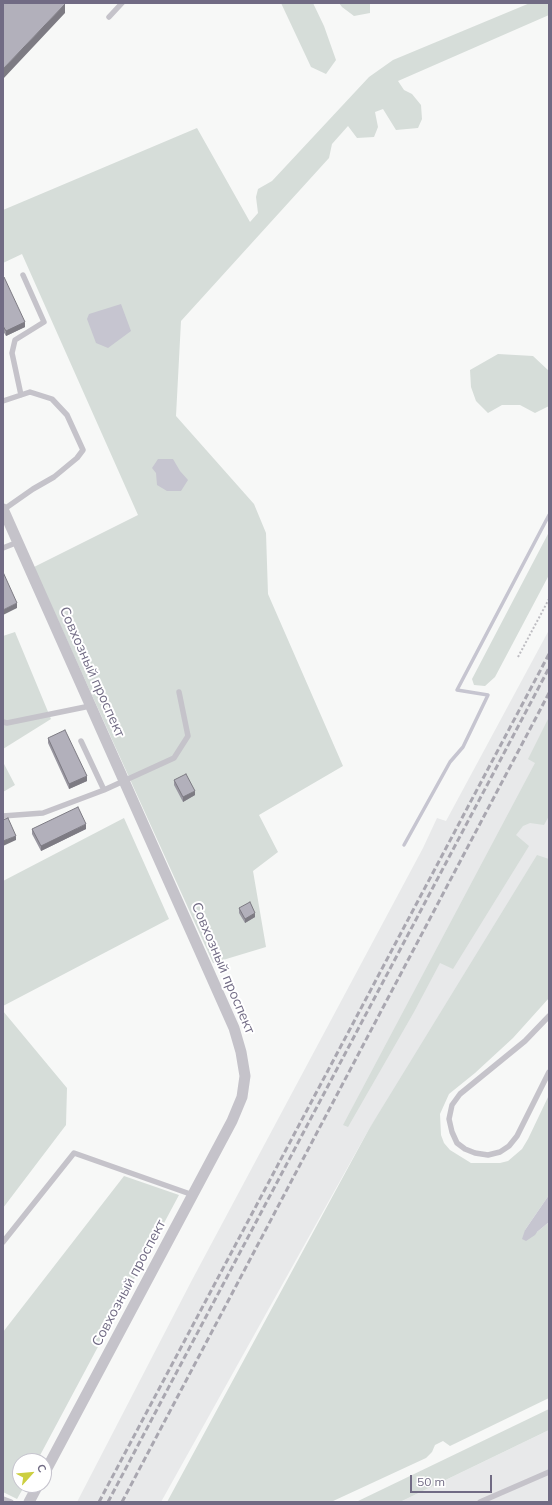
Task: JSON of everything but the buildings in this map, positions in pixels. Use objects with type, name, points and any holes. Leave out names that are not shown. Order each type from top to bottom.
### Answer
[{"type":"street","name":"Совхозный проспект","points":[[3,509],[234,1028],[241,1052],[245,1076],[242,1097],[232,1121],[52,1459]]},
{"type":"street","points":[[29,1502],[34,1493]]},
{"type":"lane","points":[[108,17],[122,3]]},
{"type":"lane","points":[[21,395],[12,353],[15,340],[44,322],[23,275]]},
{"type":"lane","points":[[3,401],[30,392],[52,399],[68,414],[83,450],[77,458],[54,477],[3,509]]},
{"type":"lane","points":[[3,548],[18,542]]},
{"type":"lane","points":[[3,816],[43,813],[104,790],[174,758],[188,736],[179,692]]},
{"type":"lane","points":[[3,722],[8,723],[90,706]]},
{"type":"lane","points":[[81,741],[104,790]]},
{"type":"lane","points":[[549,1016],[525,1042],[460,1094],[452,1105],[449,1119],[452,1132],[457,1143],[465,1150],[475,1154],[488,1155],[500,1152],[509,1146],[517,1136],[549,1072]]},
{"type":"lane","points":[[3,1242],[74,1153],[193,1194]]},
{"type":"lane","points":[[480,1502],[549,1472]]},
{"type":"lane","points":[[3,1498],[10,1502]]},
{"type":"path","points":[[518,657],[549,599]]},
{"type":"shaded area","points":[[281,3],[313,3],[324,26],[336,60],[326,74],[311,67]]},
{"type":"shaded area","points":[[339,3],[370,3],[370,13],[354,16]]},
{"type":"shaded area","points":[[530,3],[549,3],[549,15],[398,81],[404,90],[412,94],[421,105],[422,119],[418,128],[396,130],[383,109],[375,112],[378,127],[374,137],[357,138],[348,126],[332,144],[329,158],[181,321],[176,416],[254,504],[266,533],[268,594],[343,766],[259,815],[278,852],[253,871],[266,947],[213,963],[34,567],[138,515],[22,254],[3,263],[3,210],[197,128],[250,222],[258,213],[256,197],[258,189],[272,181],[369,77],[393,60]]},
{"type":"shaded area","points":[[121,304],[131,331],[108,348],[96,343],[87,319],[89,314]]},
{"type":"shaded area","points":[[498,354],[533,356],[549,371],[549,406],[535,413],[520,405],[502,405],[488,413],[476,401],[471,387],[470,370]]},
{"type":"shaded area","points":[[158,459],[173,459],[180,471],[188,480],[181,491],[167,491],[157,485],[156,473],[152,468]]},
{"type":"shaded area","points":[[549,532],[549,575],[495,677],[485,686],[474,685],[472,679]]},
{"type":"shaded area","points":[[549,630],[549,870],[543,875],[369,1129],[161,1502],[77,1502],[192,1280],[423,848],[437,818],[446,821]]},
{"type":"shaded area","points":[[15,632],[51,719],[3,749],[3,636]]},
{"type":"shaded area","points":[[549,717],[549,816],[544,825],[530,823],[523,826],[516,835],[529,846],[453,969],[440,963],[414,1012],[348,1127],[343,1125],[535,763],[528,759]]},
{"type":"shaded area","points":[[3,762],[15,785],[3,792]]},
{"type":"shaded area","points":[[124,818],[169,919],[3,1006],[3,881]]},
{"type":"shaded area","points":[[537,855],[549,859],[549,998],[513,1038],[475,1073],[449,1094],[440,1114],[441,1135],[444,1143],[450,1150],[471,1163],[500,1163],[508,1161],[522,1149],[549,1095],[549,1195],[525,1230],[537,1232],[549,1222],[549,1398],[450,1446],[443,1441],[435,1445],[432,1452],[426,1458],[331,1502],[167,1502],[369,1129]]},
{"type":"shaded area","points":[[3,1011],[67,1088],[66,1125],[3,1208]]},
{"type":"shaded area","points":[[124,1176],[179,1195],[41,1453],[12,1453],[12,1493],[20,1493],[17,1499],[3,1492],[3,1332]]},
{"type":"shaded area","points":[[549,1195],[549,1222],[526,1241],[522,1239],[525,1230]]},
{"type":"shaded area","points":[[549,1409],[549,1430],[400,1502],[356,1502]]},
{"type":"shaded area","points":[[549,1430],[549,1502],[400,1502]]},
{"type":"waterway","points":[[404,845],[450,762],[463,747],[488,695],[457,690],[549,515]]},
{"type":"railway","points":[[99,1502],[549,654]]},
{"type":"railway","points":[[108,1502],[549,668]]},
{"type":"railway","points":[[122,1502],[549,693]]}]
